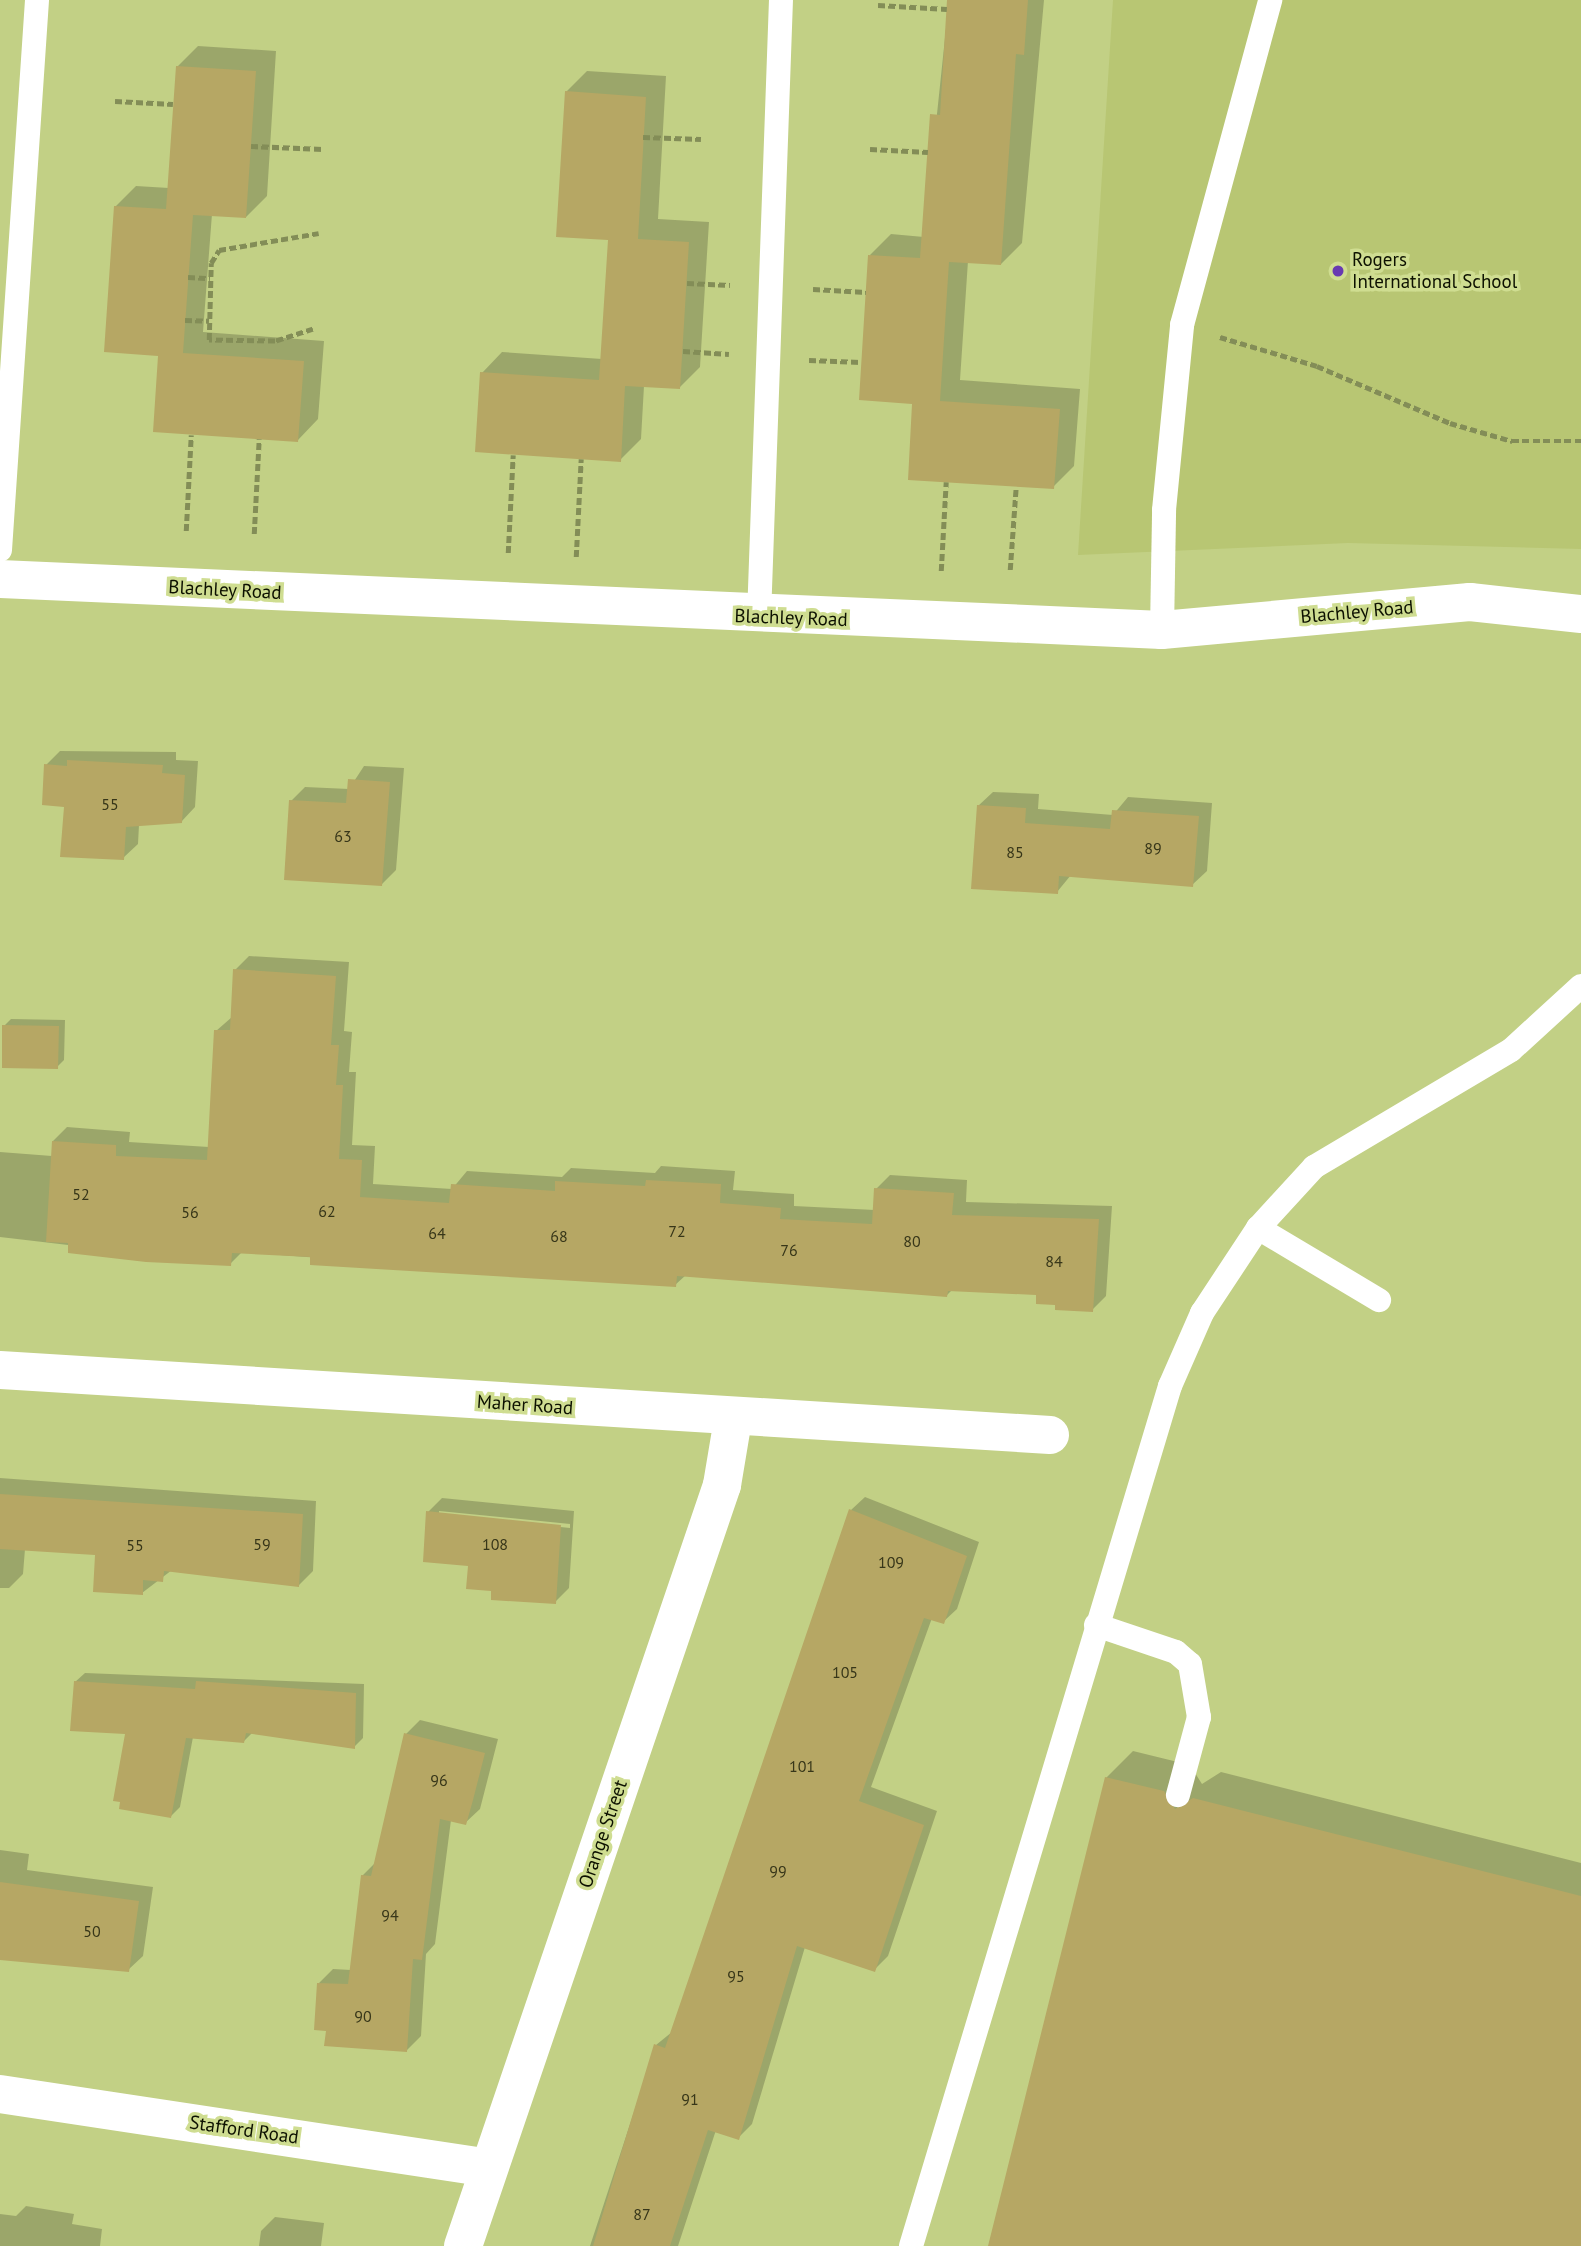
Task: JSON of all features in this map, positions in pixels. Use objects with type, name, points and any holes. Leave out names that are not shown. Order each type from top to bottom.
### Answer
[{"type":"street","name":"Blachley Road","points":[[0,579],[759,617],[1161,630],[1470,602],[1581,614]]},
{"type":"street","name":"Maher Road","points":[[0,1370],[733,1419],[1049,1435]]},
{"type":"street","name":"Orange Street","points":[[463,2246],[722,1485],[733,1419]]},
{"type":"street","name":"Stafford Road","points":[[0,2094],[488,2168]]},
{"type":"lane","points":[[0,550],[37,0]]},
{"type":"lane","points":[[759,617],[781,0]]},
{"type":"lane","points":[[1161,630],[1164,510],[1182,325],[1270,0]]},
{"type":"lane","points":[[911,2246],[1096,1625],[1185,1344],[1258,1228],[1314,1167],[1511,1050],[1581,986]]},
{"type":"lane","points":[[1258,1228],[1379,1300]]},
{"type":"lane","points":[[1096,1625],[1176,1653],[1190,1664],[1199,1717],[1178,1794]]},
{"type":"path","points":[[878,5],[947,9]]},
{"type":"path","points":[[115,101],[173,104]]},
{"type":"path","points":[[643,137],[701,139]]},
{"type":"path","points":[[251,146],[323,149]]},
{"type":"path","points":[[870,149],[928,152]]},
{"type":"path","points":[[313,329],[275,341],[209,340],[210,278],[215,252],[319,233]]},
{"type":"path","points":[[188,277],[210,278]]},
{"type":"path","points":[[687,283],[738,285]]},
{"type":"path","points":[[813,289],[866,292]]},
{"type":"path","points":[[185,320],[209,321]]},
{"type":"path","points":[[1182,325],[1317,366],[1450,423],[1512,441],[1581,441]]},
{"type":"path","points":[[683,351],[734,354]]},
{"type":"path","points":[[809,360],[861,362]]},
{"type":"path","points":[[186,531],[191,435]]},
{"type":"path","points":[[254,534],[259,439]]},
{"type":"path","points":[[508,553],[513,455]]},
{"type":"path","points":[[576,558],[581,459]]},
{"type":"path","points":[[941,571],[946,482]]},
{"type":"path","points":[[1010,570],[1016,487]]},
{"type":"shaded area","name":"Rogers International School","points":[[1113,0],[1581,0],[1581,549],[1348,543],[1078,555]]},
{"type":"building","points":[[947,0],[1028,0],[1024,55],[1016,54],[1001,265],[949,262],[940,401],[1060,409],[1054,489],[908,480],[912,404],[859,400],[868,255],[920,258],[930,114],[940,115]]},
{"type":"building","points":[[176,66],[256,71],[246,218],[193,215],[183,353],[304,361],[298,442],[153,432],[158,356],[104,352],[114,206],[166,209]]},
{"type":"building","points":[[565,91],[646,97],[638,239],[689,242],[680,389],[625,386],[621,462],[475,452],[480,372],[599,380],[608,240],[556,237]]},
{"type":"building","points":[[67,760],[163,765],[162,773],[185,775],[182,823],[126,827],[124,860],[60,857],[64,807],[42,805],[44,764],[67,766]]},
{"type":"building","points":[[348,779],[390,782],[382,886],[284,880],[289,800],[346,803]]},
{"type":"building","points":[[977,805],[1026,808],[1025,823],[1110,829],[1112,810],[1199,816],[1193,887],[1059,876],[1058,894],[971,889]]},
{"type":"building","points":[[233,969],[336,976],[331,1045],[339,1045],[336,1085],[343,1085],[339,1159],[362,1160],[360,1197],[449,1203],[451,1184],[555,1191],[555,1181],[645,1186],[646,1180],[721,1184],[720,1203],[781,1208],[780,1219],[872,1224],[874,1188],[954,1193],[952,1215],[1099,1219],[1093,1312],[1055,1310],[1055,1305],[1036,1304],[1036,1295],[948,1291],[947,1297],[677,1276],[676,1287],[310,1265],[310,1257],[232,1253],[231,1266],[146,1262],[68,1253],[68,1243],[46,1242],[52,1141],[116,1145],[116,1156],[207,1160],[214,1030],[230,1030]]},
{"type":"building","points":[[2,1025],[59,1026],[58,1069],[2,1068]]},
{"type":"building","points":[[0,1494],[303,1514],[299,1587],[164,1571],[163,1582],[143,1580],[143,1595],[93,1592],[95,1555],[0,1549]]},
{"type":"building","points":[[849,1509],[967,1556],[944,1624],[924,1618],[859,1801],[924,1825],[875,1972],[797,1946],[739,2140],[708,2130],[670,2246],[593,2246],[654,2044],[665,2048]]},
{"type":"building","points":[[426,1511],[561,1525],[556,1604],[491,1600],[491,1591],[466,1589],[468,1566],[423,1562]]},
{"type":"building","points":[[74,1681],[195,1689],[196,1681],[356,1693],[355,1749],[246,1733],[244,1743],[186,1738],[171,1818],[119,1809],[120,1802],[113,1801],[125,1734],[70,1731]]},
{"type":"building","points":[[404,1733],[485,1753],[473,1800],[466,1825],[440,1819],[422,1960],[413,1959],[407,2052],[324,2046],[326,2031],[314,2030],[317,1983],[348,1984],[361,1875],[371,1876]]},
{"type":"building","points":[[1105,1777],[1164,1791],[1175,1809],[1193,1798],[1581,1896],[1581,2246],[988,2246]]},
{"type":"building","points":[[0,1882],[139,1901],[129,1972],[0,1960]]},
{"type":"place","name":"Rogers International School","points":[[1338,271]]}]
